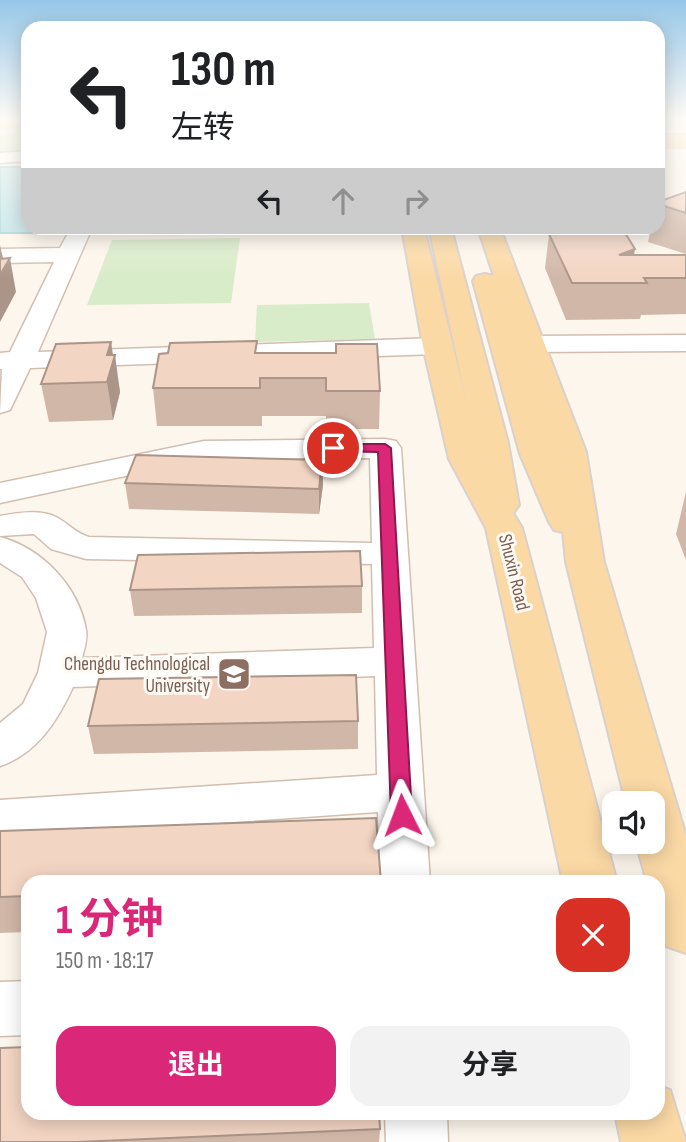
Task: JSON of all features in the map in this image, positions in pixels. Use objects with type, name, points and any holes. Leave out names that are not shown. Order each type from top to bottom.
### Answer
[{"type":"main road","name":"Shuxin Road","points":[[414,235],[437,346],[466,459],[504,528],[588,875]]},
{"type":"main road","points":[[442,235],[492,443],[504,528]]},
{"type":"main road","points":[[470,235],[537,454],[584,562],[648,791]]},
{"type":"main road","points":[[492,235],[570,452],[584,562]]},
{"type":"main road","points":[[665,853],[686,929]]},
{"type":"main road","points":[[648,1120],[654,1142]]},
{"type":"street","points":[[0,404],[10,361],[78,235]]},
{"type":"street","points":[[0,256],[69,255]]},
{"type":"street","points":[[533,344],[686,343]]},
{"type":"street","points":[[10,361],[437,346]]},
{"type":"street","points":[[0,493],[204,450],[385,448],[405,875]]},
{"type":"street","points":[[0,526],[16,523],[43,524],[64,541],[86,548],[390,554]]},
{"type":"street","points":[[0,548],[34,569],[55,597],[67,632],[59,673],[39,714],[0,749]]},
{"type":"street","points":[[59,673],[395,661]]},
{"type":"street","points":[[0,819],[401,792]]},
{"type":"street","points":[[0,1009],[21,1008]]},
{"type":"street","points":[[416,1120],[417,1142]]},
{"type":"green space","points":[[240,238],[231,303],[87,305],[112,240]]},
{"type":"green space","points":[[369,303],[375,339],[255,342],[257,305]]},
{"type":"water","points":[[0,172],[21,172],[21,233],[0,233]]},
{"type":"building","points":[[686,192],[686,213],[665,206],[665,200]]},
{"type":"building","points":[[549,235],[626,235],[635,249],[619,255],[686,255],[686,278],[644,278],[647,283],[572,283]]},
{"type":"building","points":[[10,258],[0,275],[0,259]]},
{"type":"building","points":[[257,341],[255,353],[336,353],[336,344],[377,344],[380,391],[326,391],[326,378],[260,378],[260,388],[153,388],[159,354],[168,353],[170,343]]},
{"type":"building","points":[[111,342],[107,355],[115,355],[107,382],[41,384],[56,344]]},
{"type":"building","points":[[136,455],[322,460],[319,489],[125,483]]},
{"type":"building","points":[[360,551],[362,586],[130,590],[138,555]]},
{"type":"building","points":[[356,675],[358,721],[88,726],[99,679]]},
{"type":"building","points":[[376,818],[380,875],[21,875],[21,896],[0,897],[0,831]]},
{"type":"building","points":[[21,1047],[21,1120],[379,1120],[380,1129],[77,1142],[0,1142],[0,1048]]},
{"type":"place","name":"Chengdu Technological University","points":[[234,674]]},
{"type":"route","points":[[333,448],[385,448],[402,815]]}]
